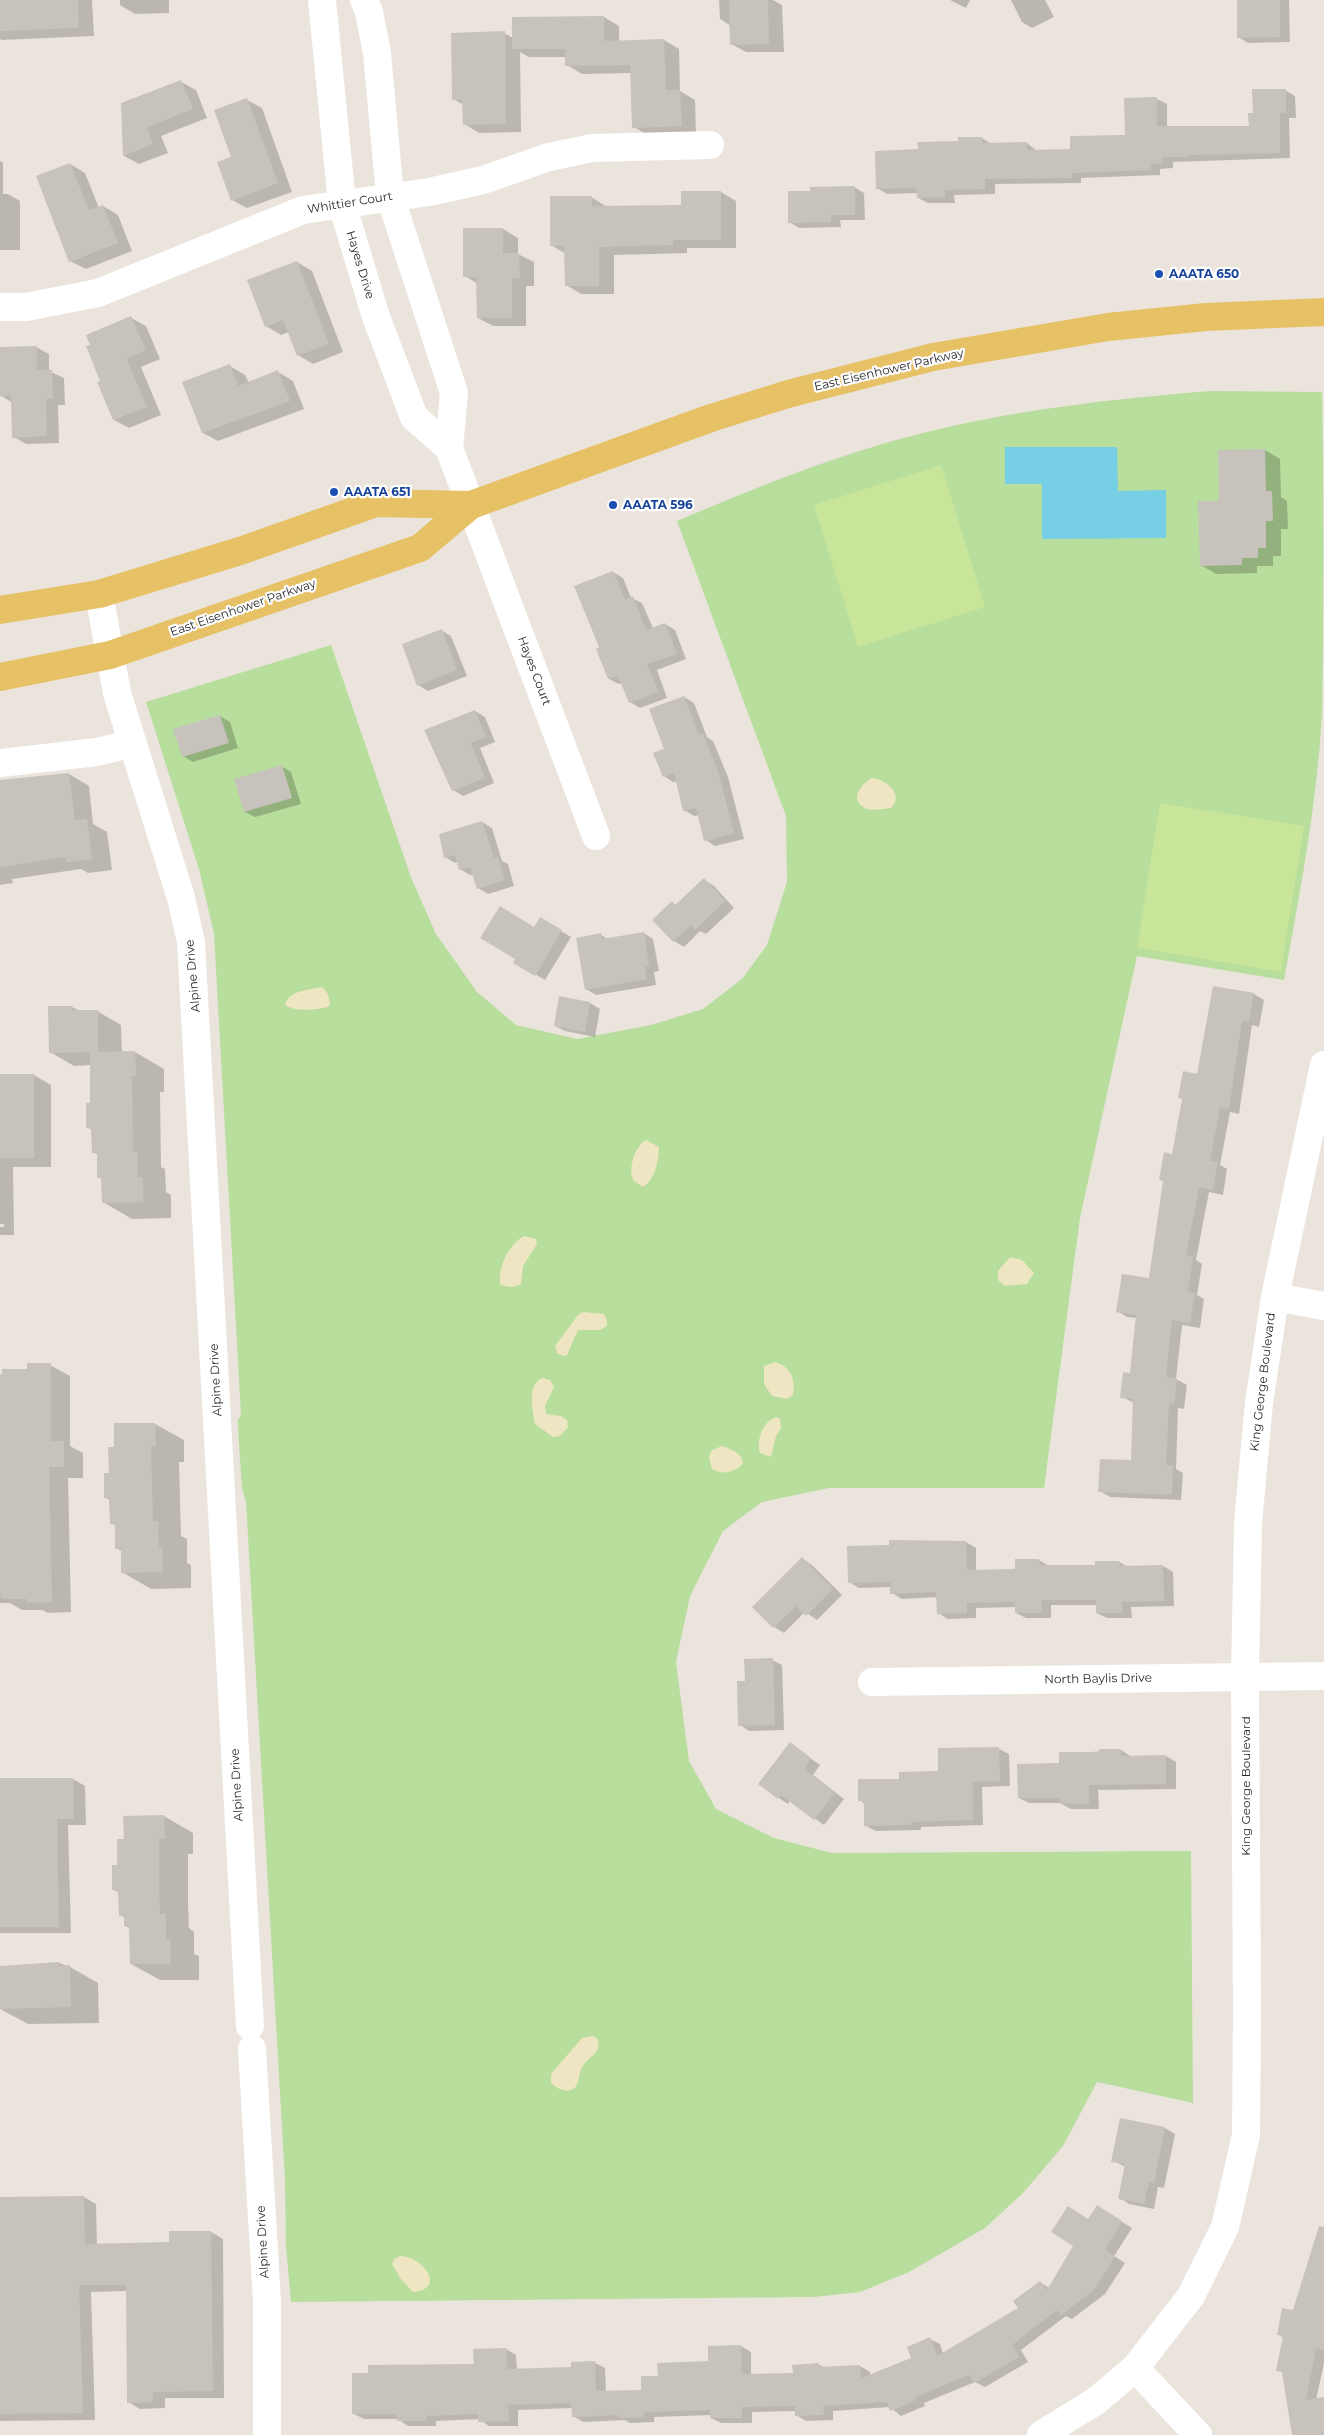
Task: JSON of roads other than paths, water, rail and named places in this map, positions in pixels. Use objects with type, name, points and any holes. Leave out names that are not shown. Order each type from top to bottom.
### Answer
[{"type":"main road","name":"East Eisenhower Parkway","points":[[0,677],[110,654],[420,548],[471,505],[712,418],[788,394],[933,357],[1108,327],[1206,318],[1324,312]]},
{"type":"main road","name":"East Eisenhower Parkway","points":[[0,610],[99,594],[240,551],[376,503],[471,505]]},
{"type":"street","name":"Hayes Drive","points":[[322,0],[342,204],[376,317],[414,417],[449,448]]},
{"type":"street","name":"Hayes Drive","points":[[364,0],[370,12],[376,53],[390,196],[454,393],[449,448],[471,505]]},
{"type":"street","name":"Whittier Court","points":[[0,307],[26,307],[98,293],[303,210],[390,196],[429,192],[483,180],[549,157],[592,148],[710,145]]},
{"type":"street","name":"Hayes Court","points":[[471,505],[596,836]]},
{"type":"street","name":"Alpine Drive","points":[[99,594],[117,693],[181,898],[191,942],[267,2302],[267,2435]]},
{"type":"street","points":[[0,763],[97,752],[133,743]]},
{"type":"street","name":"King George Boulevard","points":[[1041,2435],[1096,2401],[1135,2368],[1191,2296],[1225,2227],[1246,2135],[1245,1677],[1248,1523],[1259,1403],[1275,1297],[1324,1065]]},
{"type":"street","points":[[1275,1297],[1324,1306]]},
{"type":"street","name":"North Baylis Drive","points":[[872,1682],[1324,1676]]},
{"type":"street","points":[[1135,2368],[1198,2435]]},
{"type":"water","points":[[1005,447],[1117,447],[1118,491],[1166,490],[1166,538],[1042,539],[1042,484],[1005,484]]},
{"type":"place","name":"AAATA 650","points":[[1159,274]]},
{"type":"place","name":"AAATA 651","points":[[334,492]]},
{"type":"place","name":"AAATA 596","points":[[613,505]]}]
